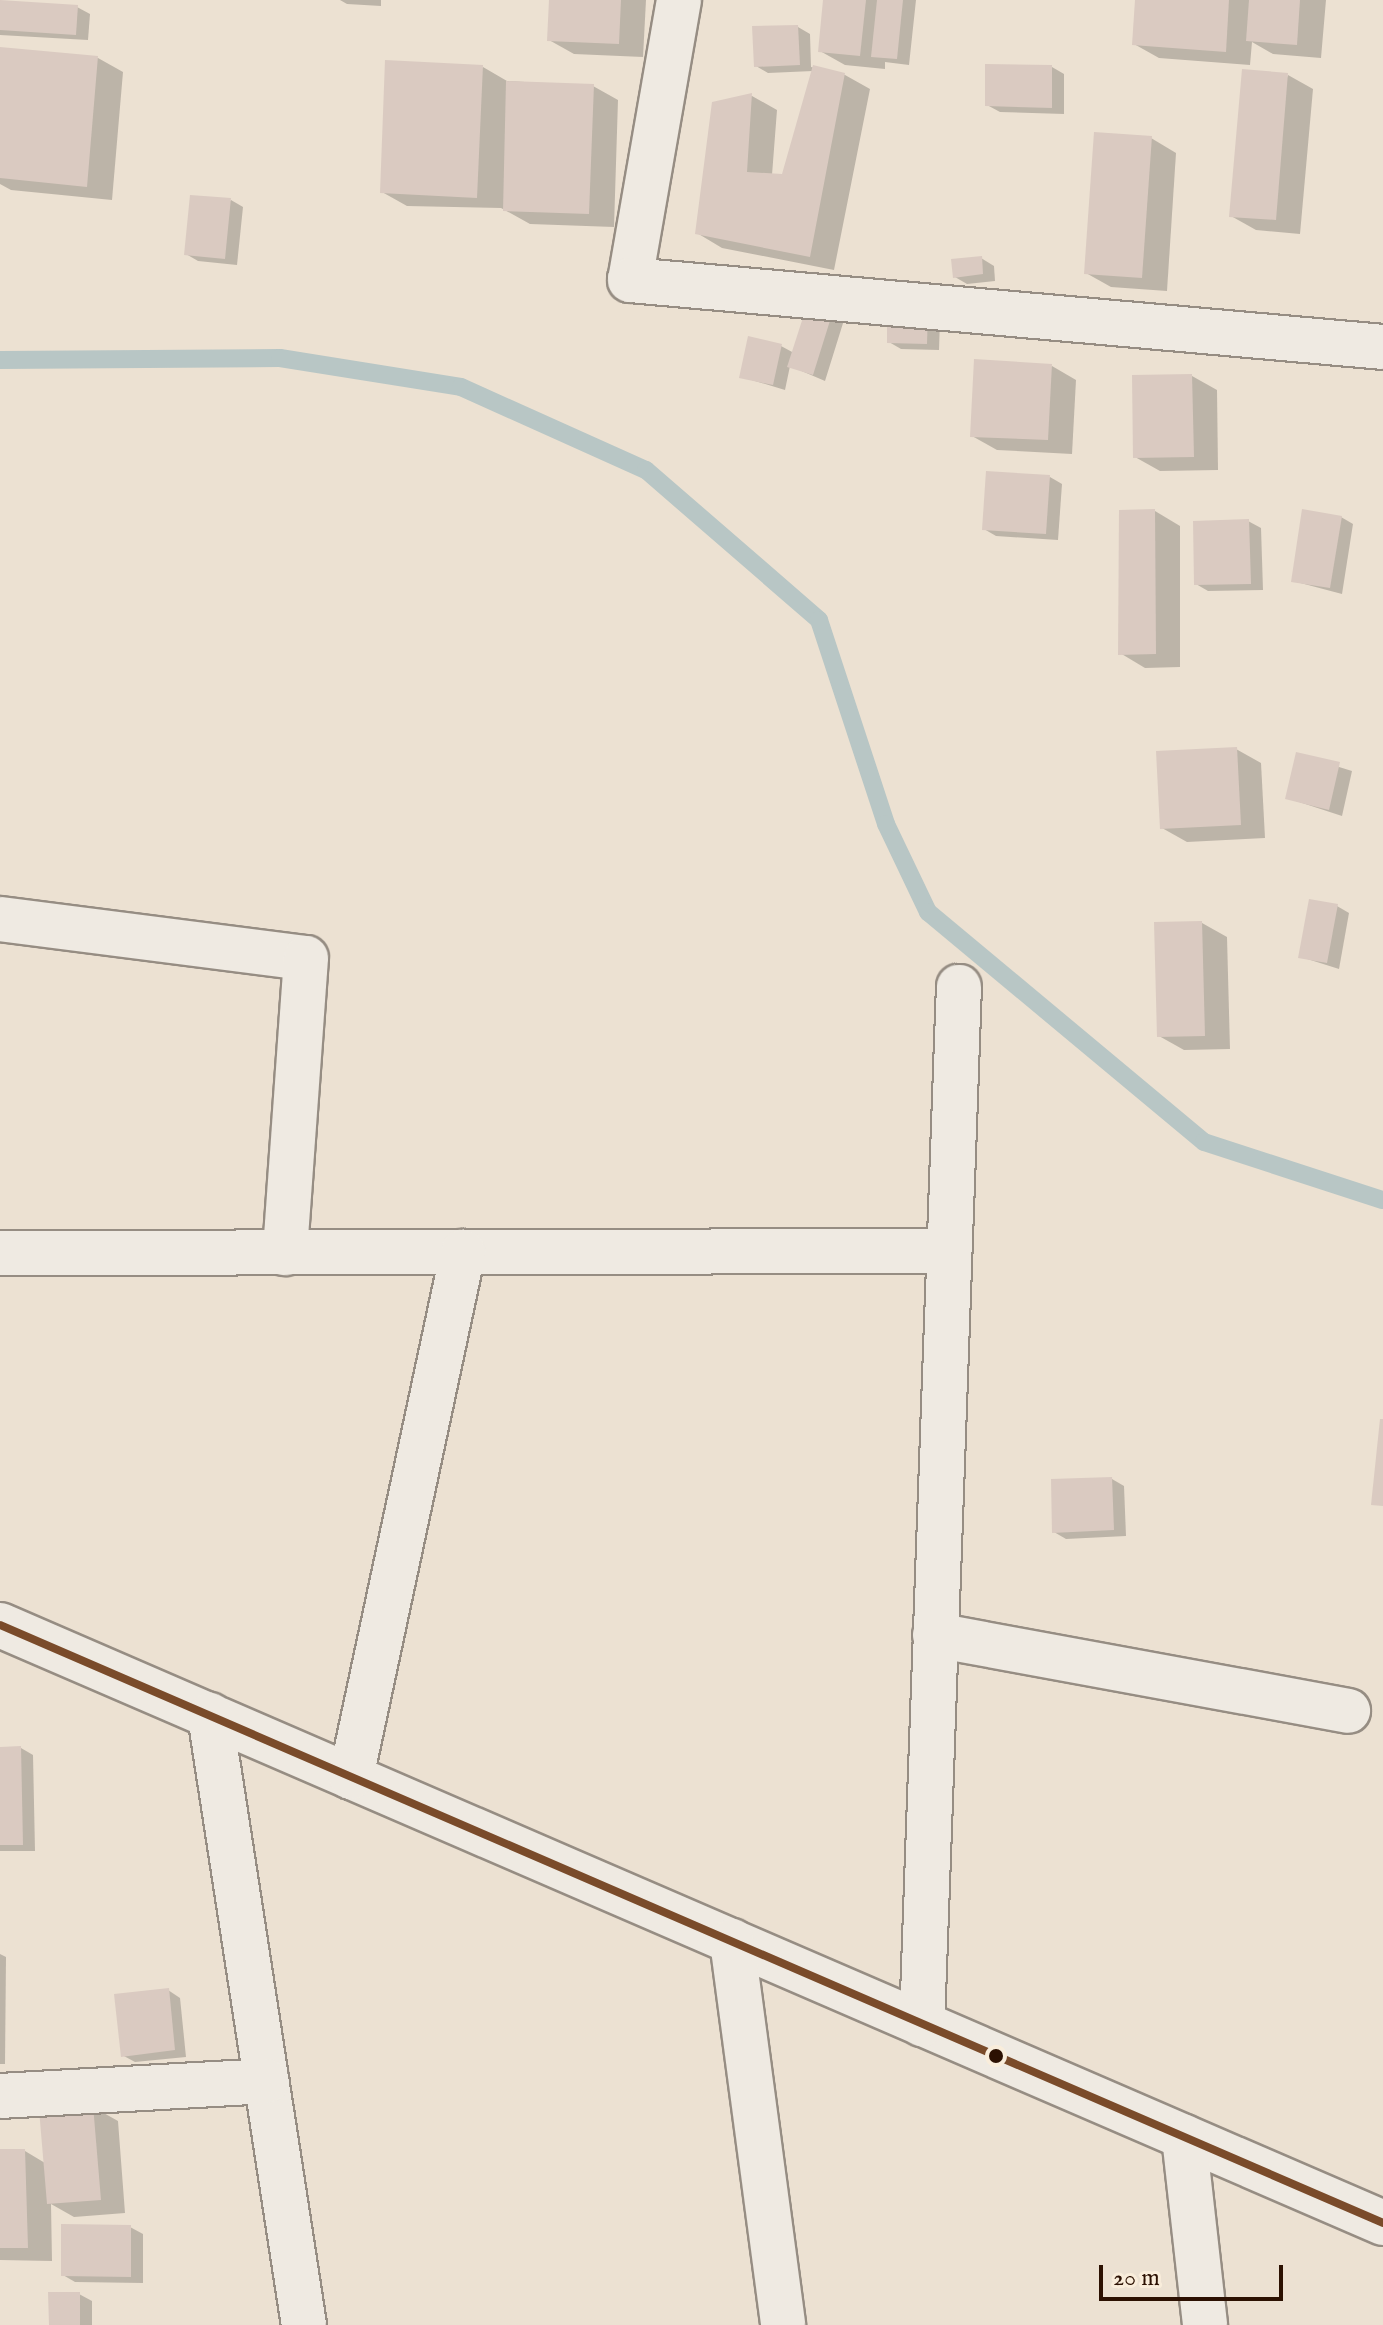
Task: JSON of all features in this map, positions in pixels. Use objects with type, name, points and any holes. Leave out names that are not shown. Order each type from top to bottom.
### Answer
[{"type":"street","points":[[679,0],[630,280],[1383,347]]},
{"type":"street","points":[[0,919],[306,958],[285,1253]]},
{"type":"street","points":[[922,2024],[959,987]]},
{"type":"street","points":[[0,1253],[949,1251]]},
{"type":"street","points":[[351,1777],[463,1252]]},
{"type":"street","points":[[0,1625],[1383,2223]]},
{"type":"street","points":[[935,1635],[1348,1711]]},
{"type":"street","points":[[210,1715],[304,2325]]},
{"type":"street","points":[[732,1941],[783,2325]]},
{"type":"street","points":[[0,2096],[267,2081]]},
{"type":"street","points":[[1184,2137],[1205,2325]]},
{"type":"building","points":[[0,0],[78,5],[76,35],[0,30]]},
{"type":"building","points":[[549,0],[621,0],[619,44],[547,41]]},
{"type":"building","points":[[823,0],[866,0],[860,56],[818,52]]},
{"type":"building","points":[[877,0],[903,0],[897,59],[871,57]]},
{"type":"building","points":[[1135,0],[1229,0],[1226,52],[1132,45]]},
{"type":"building","points":[[1249,0],[1300,0],[1297,45],[1246,41]]},
{"type":"building","points":[[798,25],[800,65],[754,67],[752,26]]},
{"type":"building","points":[[0,47],[98,56],[87,187],[0,178]]},
{"type":"building","points":[[385,60],[483,65],[477,198],[380,193]]},
{"type":"building","points":[[985,64],[1052,65],[1052,108],[985,106]]},
{"type":"building","points":[[813,65],[845,73],[810,257],[695,234],[712,102],[752,93],[747,172],[782,174]]},
{"type":"building","points":[[1242,69],[1288,73],[1276,220],[1229,217]]},
{"type":"building","points":[[506,81],[594,84],[589,214],[503,211]]},
{"type":"building","points":[[1094,132],[1152,136],[1142,278],[1084,274]]},
{"type":"building","points":[[190,195],[231,198],[225,259],[184,255]]},
{"type":"building","points":[[982,256],[983,274],[953,278],[951,259]]},
{"type":"building","points":[[808,302],[833,311],[813,375],[787,367]]},
{"type":"building","points":[[887,308],[928,309],[927,344],[887,343]]},
{"type":"building","points":[[748,336],[782,344],[773,385],[739,378]]},
{"type":"building","points":[[974,359],[1052,364],[1048,440],[970,437]]},
{"type":"building","points":[[1192,374],[1194,457],[1133,458],[1132,375]]},
{"type":"building","points":[[986,471],[1050,475],[1046,534],[982,530]]},
{"type":"building","points":[[1155,509],[1156,654],[1118,655],[1119,510]]},
{"type":"building","points":[[1302,509],[1342,516],[1330,588],[1291,582]]},
{"type":"building","points":[[1249,519],[1251,584],[1194,585],[1193,521]]},
{"type":"building","points":[[1237,747],[1241,825],[1160,829],[1156,751]]},
{"type":"building","points":[[1296,752],[1340,762],[1329,810],[1285,799]]},
{"type":"building","points":[[1309,899],[1338,904],[1327,963],[1298,958]]},
{"type":"building","points":[[1202,921],[1205,1036],[1157,1037],[1154,922]]},
{"type":"building","points":[[1380,1419],[1383,1419],[1383,1506],[1371,1505]]},
{"type":"building","points":[[1112,1477],[1114,1530],[1052,1533],[1051,1479]]},
{"type":"building","points":[[21,1746],[23,1845],[0,1845],[0,1747]]},
{"type":"building","points":[[169,1988],[175,2050],[121,2057],[114,1994]]},
{"type":"building","points":[[93,2105],[101,2200],[47,2204],[39,2109]]},
{"type":"building","points":[[0,2149],[25,2149],[28,2248],[0,2248]]},
{"type":"building","points":[[61,2224],[131,2225],[131,2277],[61,2276]]},
{"type":"building","points":[[48,2292],[80,2292],[80,2325],[49,2325]]},
{"type":"waterway","points":[[0,360],[280,358],[461,387],[646,470],[819,620],[886,824],[928,912],[1204,1142],[1383,1200]]},
{"type":"transit line","points":[[0,1625],[1383,2223]]}]
